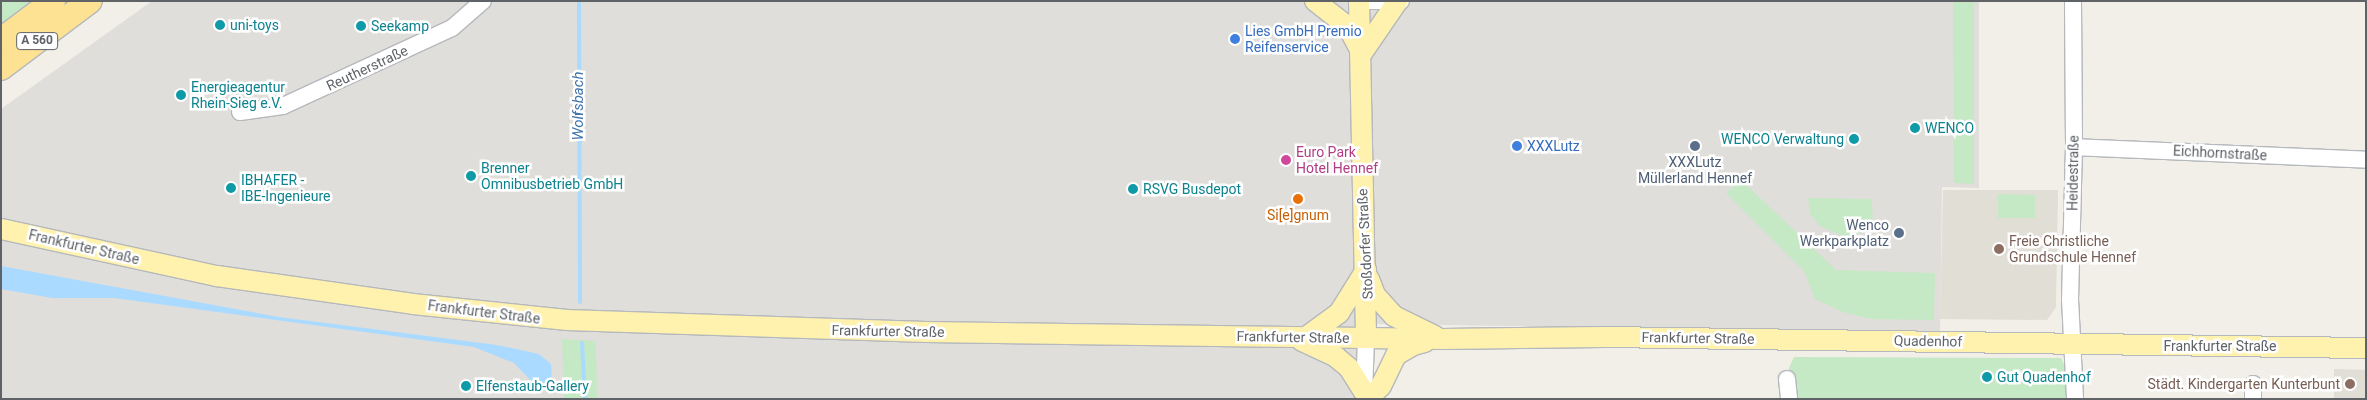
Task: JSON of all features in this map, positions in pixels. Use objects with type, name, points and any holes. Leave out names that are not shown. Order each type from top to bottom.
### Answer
[{"type":"highway","name":"A 560","points":[[1,40],[53,1]]},
{"type":"highway","name":"A 560","points":[[1,68],[90,1]]},
{"type":"main road","points":[[1315,1],[1348,27],[1362,53],[1399,2]]},
{"type":"main road","name":"Stoßdorfer Straße","points":[[1359,1],[1362,53],[1361,164],[1366,270],[1366,338]]},
{"type":"main road","name":"Frankfurter Straße","points":[[1,229],[217,276],[546,319],[888,331],[1442,339],[1783,339]]},
{"type":"main road","points":[[1366,270],[1339,313],[1300,337],[1336,357],[1349,368],[1365,396],[1380,386],[1396,355],[1413,345],[1442,339]]},
{"type":"main road","points":[[1366,270],[1375,295],[1394,316],[1442,339]]},
{"type":"main road","name":"Quadenhof","points":[[1783,339],[2074,344]]},
{"type":"main road","name":"Frankfurter Straße","points":[[2074,344],[2366,348]]},
{"type":"street","name":"Reutherstraße","points":[[240,112],[283,106],[452,28],[483,1]]},
{"type":"street","points":[[1369,1],[1399,2]]},
{"type":"street","name":"Heidestraße","points":[[2073,1],[2074,147],[2070,299],[2074,344],[2075,399]]},
{"type":"street","name":"Eichhornstraße","points":[[2074,147],[2366,160]]},
{"type":"street","points":[[1365,396],[1366,338]]},
{"type":"street","points":[[1787,379],[1789,399]]},
{"type":"shaded area","points":[[152,1],[1979,1],[1979,188],[1942,187],[1940,332],[1373,324],[1361,399],[1,399],[1,109]]},
{"type":"shaded area","name":"Freie Christliche Grundschule Hennef","points":[[1943,190],[2058,190],[2056,307],[2047,320],[1940,319]]},
{"type":"shaded area","name":"Städt. Kindergarten Kunterbunt","points":[[2334,369],[2366,370],[2366,399],[2334,399]]},
{"type":"green space","points":[[1,1],[32,1],[1,24]]},
{"type":"green space","points":[[1953,1],[1974,1],[1974,184],[1954,183]]},
{"type":"green space","points":[[1741,180],[1836,270],[1935,273],[1934,320],[1870,319],[1843,312],[1815,299],[1804,271],[1726,193]]},
{"type":"green space","points":[[1998,194],[2035,195],[2035,218],[1998,218]]},
{"type":"green space","points":[[1808,198],[1872,199],[1873,228],[1847,238],[1820,226],[1810,214]]},
{"type":"green space","points":[[562,339],[596,341],[597,399],[564,399]]},
{"type":"green space","points":[[1794,357],[2061,358],[2066,369],[2068,399],[1793,399],[1789,368]]},
{"type":"water","points":[[1,266],[279,317],[497,345],[539,354],[551,364],[552,385],[535,385],[514,363],[474,347],[114,298],[52,298],[1,289]]},
{"type":"waterway","name":"Wolfsbach","points":[[579,1],[580,302]]},
{"type":"waterway","name":"Wolfsbach","points":[[582,343],[585,399]]},
{"type":"place","name":"uni-toys","points":[[220,25]]},
{"type":"place","name":"Seekamp","points":[[361,26]]},
{"type":"place","name":"Lies GmbH Premio Reifenservice","points":[[1235,39]]},
{"type":"place","name":"Energieagentur Rhein-Sieg e.V.","points":[[181,95]]},
{"type":"place","name":"WENCO","points":[[1915,128]]},
{"type":"place","name":"WENCO Verwaltung","points":[[1854,139]]},
{"type":"place","name":"XXXLutz","points":[[1517,146]]},
{"type":"place","name":"XXXLutz Müllerland Hennef","points":[[1695,146]]},
{"type":"place","name":"Euro Park Hotel Hennef","points":[[1286,160]]},
{"type":"place","name":"Brenner Omnibusbetrieb GmbH","points":[[471,176]]},
{"type":"place","name":"IBHAFER - IBE-Ingenieure","points":[[231,188]]},
{"type":"place","name":"RSVG Busdepot","points":[[1133,189]]},
{"type":"place","name":"Si[e]gnum","points":[[1298,199]]},
{"type":"place","name":"Wenco Werkparkplatz","points":[[1899,233]]},
{"type":"place","name":"Freie Christliche Grundschule Hennef","points":[[1999,249]]},
{"type":"place","name":"Gut Quadenhof","points":[[1987,377]]},
{"type":"place","name":"Städt. Kindergarten Kunterbunt","points":[[2350,384]]},
{"type":"place","name":"Elfenstaub-Gallery","points":[[466,386]]}]
